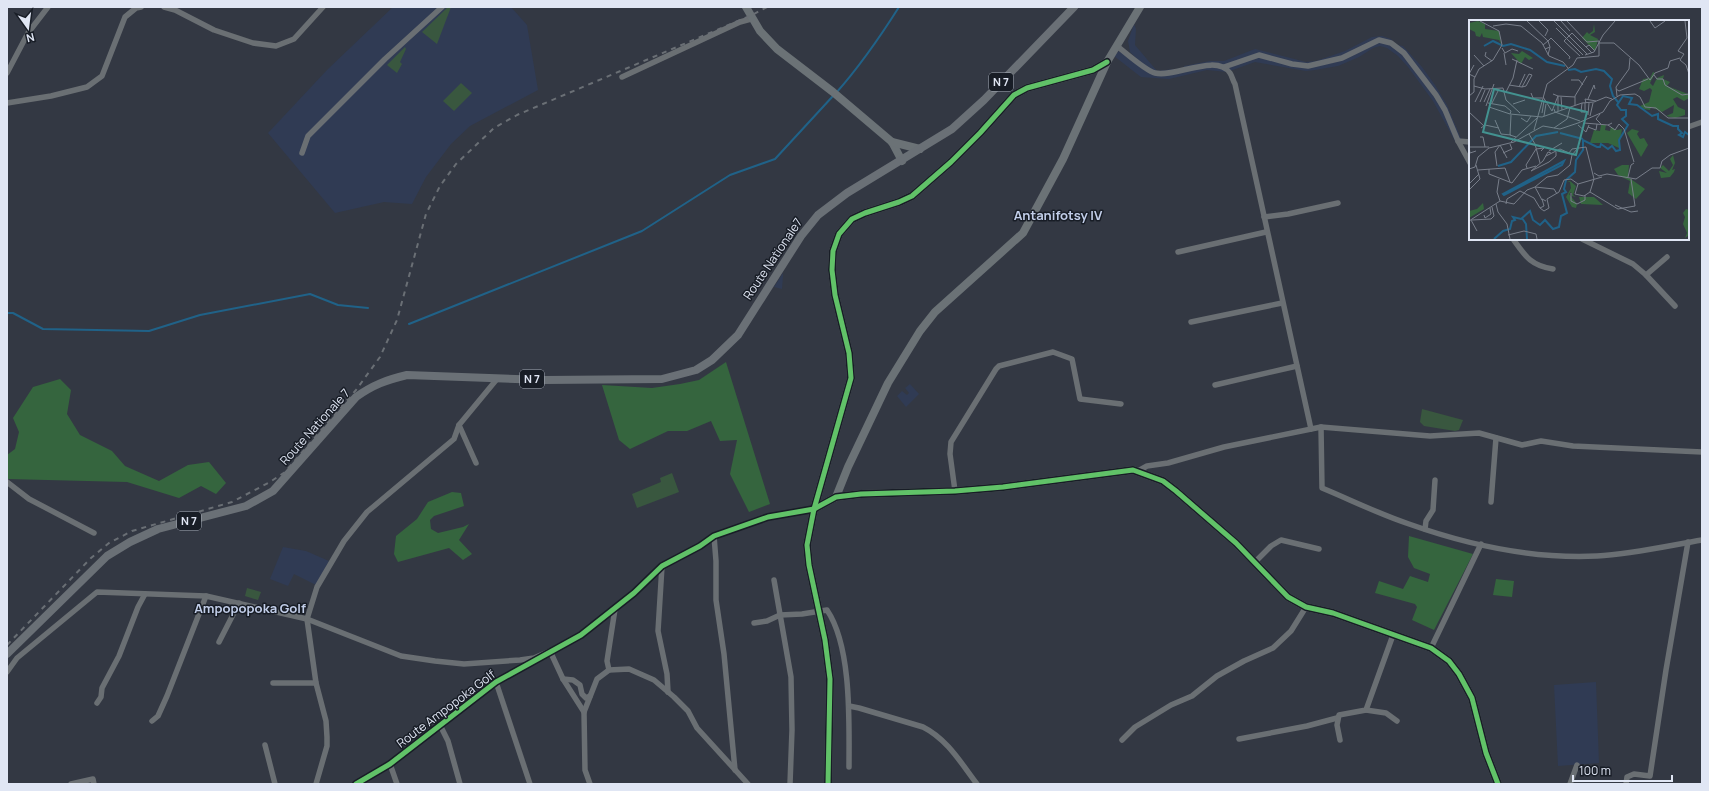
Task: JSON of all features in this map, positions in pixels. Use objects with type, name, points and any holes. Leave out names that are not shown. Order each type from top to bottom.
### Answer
[{"type":"main road","name":"N 7","points":[[902,161],[952,129],[1074,7]]},
{"type":"main road","name":"Route Nationale7","points":[[696,370],[712,360],[738,335],[801,236],[818,215],[847,193],[902,161]]},
{"type":"main road","name":"Route Nationale 7","points":[[7,654],[107,556],[130,542],[158,529],[246,506],[273,490],[356,397],[369,388],[387,379],[407,375],[497,379],[662,379],[696,370]]},
{"type":"street","points":[[7,73],[28,33],[48,7]]},
{"type":"street","points":[[7,103],[51,96],[87,87],[102,76],[125,17],[136,8],[141,7]]},
{"type":"street","points":[[164,7],[175,10],[214,30],[253,43],[276,46],[294,39],[323,7]]},
{"type":"street","points":[[302,154],[308,136],[385,58],[442,7]]},
{"type":"street","points":[[746,7],[752,15],[751,18],[760,31],[777,48],[892,142],[902,161]]},
{"type":"street","points":[[836,497],[848,467],[888,383],[920,331],[935,312],[1023,233],[1063,159],[1107,62],[1140,7]]},
{"type":"street","points":[[622,77],[751,18]]},
{"type":"street","points":[[1117,46],[1155,73],[1166,74],[1209,65],[1224,67],[1259,55],[1292,64],[1308,66],[1342,58],[1379,40],[1392,43],[1404,53],[1436,95],[1445,110],[1458,142],[1469,161]]},
{"type":"street","points":[[828,784],[830,679],[820,611],[807,545],[814,509],[851,378],[849,353],[835,295],[832,270],[833,251],[838,234],[852,218],[912,196],[951,162],[1014,96],[1027,88],[1093,70],[1107,62]]},
{"type":"street","points":[[1224,67],[1230,73],[1235,84],[1266,232],[1311,429]]},
{"type":"street","points":[[1689,127],[1702,122]]},
{"type":"street","points":[[892,142],[920,149]]},
{"type":"street","points":[[1458,142],[1469,142]]},
{"type":"street","points":[[1264,217],[1288,214],[1338,203]]},
{"type":"street","points":[[1178,252],[1266,232]]},
{"type":"street","points":[[1514,240],[1527,259],[1542,268],[1553,269]]},
{"type":"street","points":[[1584,240],[1633,264],[1646,275],[1675,306]]},
{"type":"street","points":[[1646,275],[1667,257]]},
{"type":"street","points":[[1191,322],[1282,303]]},
{"type":"street","points":[[955,491],[950,454],[951,442],[999,366],[1053,352],[1072,359],[1080,398],[1121,404]]},
{"type":"street","points":[[1215,385],[1297,366]]},
{"type":"street","points":[[316,784],[327,746],[327,737],[326,721],[316,683],[307,619],[322,576],[344,541],[367,512],[454,438],[459,425],[497,379]]},
{"type":"street","points":[[459,425],[476,464]]},
{"type":"street","points":[[1321,428],[1322,488],[1424,529],[1522,553],[1565,556],[1597,556],[1642,551],[1702,540]]},
{"type":"street","points":[[1138,471],[1147,466],[1168,463],[1224,447],[1321,428],[1430,436],[1479,433],[1522,445],[1541,441],[1573,446],[1702,452]]},
{"type":"street","points":[[1491,502],[1496,438]]},
{"type":"street","points":[[584,712],[563,679],[550,651],[581,635],[615,609],[662,566],[700,546],[714,536],[768,517],[814,509],[836,497],[861,494],[955,491],[1003,487],[1110,472],[1138,471],[1163,481],[1176,491],[1236,543],[1288,597],[1306,608],[1333,613],[1431,648],[1449,661],[1459,674],[1472,698],[1486,753],[1498,784]]},
{"type":"street","points":[[1424,529],[1426,521],[1433,510],[1435,480]]},
{"type":"street","points":[[7,482],[29,499],[94,533]]},
{"type":"street","points":[[714,536],[716,561],[716,600],[724,654],[735,770]]},
{"type":"street","points":[[1254,563],[1271,546],[1281,540],[1319,549]]},
{"type":"street","points":[[1626,784],[1627,777],[1634,774],[1650,776],[1688,542]]},
{"type":"street","points":[[1431,648],[1481,544]]},
{"type":"street","points":[[662,566],[658,631],[667,674],[668,692]]},
{"type":"street","points":[[774,580],[791,677],[792,730],[790,784]]},
{"type":"street","name":"Route Ampopoka Golf","points":[[7,672],[18,658],[97,592],[206,596],[307,619],[401,656],[421,659],[464,664],[534,658],[550,651]]},
{"type":"street","points":[[97,703],[101,697],[102,688],[119,656],[138,607],[145,594]]},
{"type":"street","points":[[152,721],[158,716],[206,596]]},
{"type":"street","points":[[219,642],[239,603]]},
{"type":"street","points":[[1122,740],[1135,727],[1171,705],[1192,696],[1217,676],[1244,661],[1273,648],[1291,631],[1306,608]]},
{"type":"street","points":[[609,670],[607,661],[615,609]]},
{"type":"street","points":[[754,623],[767,621],[780,615],[827,610],[834,620],[842,643],[849,706],[849,767]]},
{"type":"street","points":[[1366,710],[1393,635]]},
{"type":"street","name":"Route Ampopoka Golf","points":[[356,784],[390,764],[496,682],[550,651]]},
{"type":"street","points":[[590,784],[586,770],[584,712],[597,679],[609,670],[629,669],[654,680],[688,711],[697,728],[748,784]]},
{"type":"street","points":[[563,679],[573,680],[580,685],[582,694],[586,698],[590,696]]},
{"type":"street","points":[[496,682],[530,784]]},
{"type":"street","points":[[273,683],[316,683]]},
{"type":"street","points":[[849,706],[930,730],[942,738],[977,784]]},
{"type":"street","points":[[1239,739],[1307,726],[1337,718],[1339,714],[1366,710],[1386,713],[1397,721]]},
{"type":"street","points":[[1337,718],[1340,740]]},
{"type":"street","points":[[440,725],[448,741],[460,784]]},
{"type":"street","points":[[265,745],[275,784]]},
{"type":"street","points":[[390,764],[397,784]]},
{"type":"street","points":[[1570,784],[1577,765]]},
{"type":"street","points":[[1493,772],[1494,784]]},
{"type":"street","points":[[71,784],[93,779],[94,784]]},
{"type":"shaded area","points":[[393,7],[511,7],[527,25],[538,90],[470,126],[451,144],[426,177],[412,204],[384,202],[335,213],[268,133],[327,70]]},
{"type":"shaded area","points":[[1134,24],[1136,29],[1135,45],[1157,71],[1184,68],[1184,66],[1210,61],[1224,61],[1255,49],[1306,62],[1316,61],[1345,51],[1372,37],[1382,36],[1391,39],[1394,44],[1403,46],[1422,67],[1435,85],[1447,105],[1462,141],[1459,140],[1446,109],[1400,49],[1376,39],[1342,58],[1306,65],[1258,54],[1223,66],[1155,72],[1138,60],[1130,52],[1128,41]]},
{"type":"shaded area","points":[[1378,42],[1389,45],[1403,55],[1416,69],[1443,111],[1456,141],[1433,101],[1408,67],[1398,56],[1387,48],[1380,46],[1373,48],[1359,57],[1338,66],[1315,70],[1306,71],[1255,62],[1227,72],[1207,70],[1169,79],[1141,77],[1114,56],[1119,51],[1154,74],[1210,66],[1220,67],[1258,56],[1306,68],[1348,58]]},
{"type":"shaded area","points":[[783,273],[782,289],[774,287]]},
{"type":"shaded area","points":[[910,384],[919,394],[906,407],[897,396],[902,391],[907,395],[909,393],[905,388]]},
{"type":"shaded area","points":[[283,547],[306,551],[329,561],[316,585],[294,574],[288,586],[270,579]]},
{"type":"shaded area","points":[[1596,682],[1599,763],[1558,766],[1554,685]]},
{"type":"green space","points":[[448,7],[451,7],[437,44],[422,32]]},
{"type":"green space","points":[[405,47],[406,49],[400,62],[402,64],[397,73],[387,65]]},
{"type":"green space","points":[[461,83],[472,93],[454,111],[443,101]]},
{"type":"green space","points":[[726,362],[770,504],[749,512],[730,474],[737,440],[720,441],[711,421],[687,431],[668,431],[630,449],[619,440],[602,385],[652,388],[680,384],[699,380]]},
{"type":"green space","points":[[60,379],[71,390],[67,414],[80,435],[112,451],[125,466],[159,481],[188,465],[209,462],[226,483],[216,494],[201,486],[179,498],[127,482],[7,479],[7,455],[15,449],[19,432],[13,418],[33,387]]},
{"type":"green space","points":[[1422,409],[1463,420],[1459,430],[1455,431],[1424,426],[1420,422]]},
{"type":"green space","points":[[672,473],[679,492],[637,508],[632,494],[661,482],[660,478]]},
{"type":"green space","points":[[452,492],[461,493],[464,506],[434,516],[430,520],[431,529],[438,533],[463,527],[469,524],[459,540],[472,554],[463,560],[449,548],[398,562],[394,554],[396,536],[417,519],[428,502]]},
{"type":"green space","points":[[1409,536],[1473,554],[1434,630],[1412,620],[1417,607],[1415,604],[1375,593],[1379,581],[1403,589],[1410,576],[1428,582],[1430,574],[1414,568],[1408,557]]},
{"type":"green space","points":[[1496,579],[1514,581],[1512,597],[1493,595]]},
{"type":"green space","points":[[247,588],[261,592],[258,600],[245,596]]},
{"type":"waterway","points":[[836,93],[869,51],[899,7]]},
{"type":"waterway","points":[[409,324],[642,231],[730,175],[775,159],[833,96]]},
{"type":"waterway","points":[[7,313],[13,313],[43,329],[149,331],[200,315],[310,294],[338,305],[368,308]]},
{"type":"railway","points":[[7,645],[91,558],[109,543],[132,531],[232,502],[270,482],[285,472],[356,390],[380,357],[397,320],[426,214],[440,186],[456,164],[494,128],[517,115],[752,15],[767,7]]},
{"type":"cycle path","points":[[828,784],[830,679],[825,640],[809,565],[807,545],[814,509],[851,378],[849,353],[835,295],[832,270],[833,251],[839,234],[852,219],[912,196],[951,162],[980,133],[1014,95],[1027,88],[1093,70],[1107,62]]},
{"type":"cycle path","points":[[356,784],[390,764],[496,682],[581,635],[634,593],[662,566],[700,546],[714,536],[768,517],[814,509],[836,497],[861,494],[955,491],[1003,487],[1133,470],[1163,481],[1176,491],[1236,543],[1288,597],[1306,607],[1333,613],[1431,648],[1449,661],[1459,674],[1472,698],[1486,753],[1498,784]]},
{"type":"district","name":"Antanifotsy IV","points":[[1058,215]]},
{"type":"district","name":"Ampopopoka Golf","points":[[250,608]]}]
